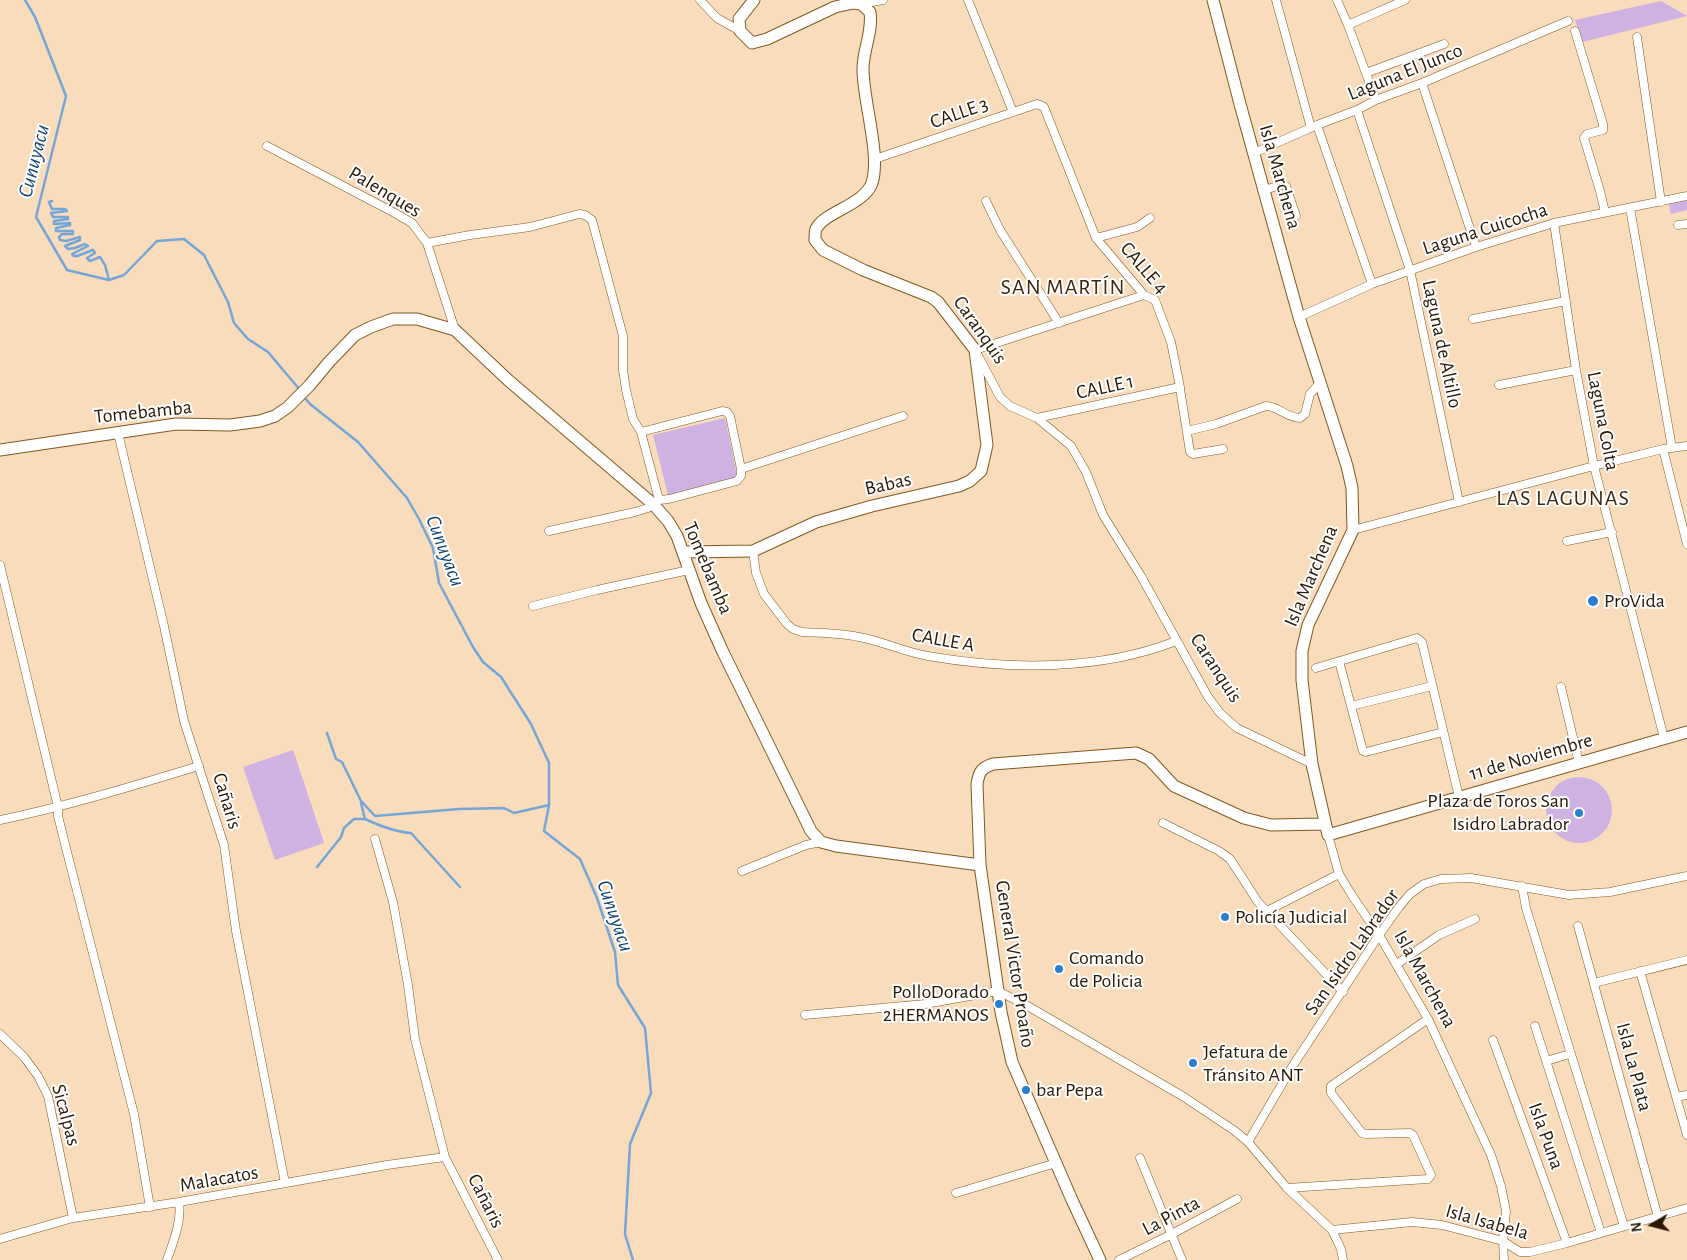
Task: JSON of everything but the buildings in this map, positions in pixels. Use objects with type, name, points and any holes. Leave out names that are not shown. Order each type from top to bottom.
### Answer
[{"type":"street","points":[[700,0],[716,18],[740,31],[752,43],[767,39],[835,7],[852,3],[861,4],[883,0]]},
{"type":"street","points":[[740,31],[739,19],[754,0]]},
{"type":"street","points":[[968,0],[1013,112]]},
{"type":"street","name":"Isla Marchena","points":[[1213,0],[1299,317],[1350,480],[1353,530],[1308,625],[1302,652],[1302,680],[1312,764],[1326,830],[1339,874],[1397,964],[1428,1019],[1491,1155],[1501,1186],[1506,1211],[1503,1241],[1504,1260]]},
{"type":"street","points":[[1276,0],[1314,126],[1372,284]]},
{"type":"street","points":[[1336,0],[1348,25],[1376,100]]},
{"type":"street","points":[[1348,25],[1405,0]]},
{"type":"street","name":"Caranquis","points":[[861,4],[870,12],[871,21],[863,67],[875,159],[872,182],[869,189],[854,202],[822,222],[816,229],[815,240],[823,250],[863,270],[931,297],[938,302],[975,350],[1000,397],[1010,406],[1037,418],[1071,446],[1104,515],[1141,576],[1208,697],[1220,713],[1236,728],[1312,764]]},
{"type":"street","name":"Laguna El Junco","points":[[1254,153],[1314,126],[1357,110],[1376,100],[1422,83],[1568,21]]},
{"type":"street","points":[[1575,31],[1603,124],[1602,130],[1588,134],[1584,138],[1605,212]]},
{"type":"street","points":[[1637,37],[1661,202]]},
{"type":"street","points":[[1366,73],[1444,44]]},
{"type":"street","points":[[1422,83],[1476,247]]},
{"type":"street","name":"CALLE 3","points":[[875,159],[1039,104],[1044,107],[1049,117]]},
{"type":"street","name":"Laguna de Altillo","points":[[1357,110],[1410,270],[1459,502]]},
{"type":"street","name":"CALLE 4","points":[[1049,117],[1096,238],[1144,295],[1155,300],[1171,342],[1189,450],[1193,454],[1223,449]]},
{"type":"street","name":"Palenques","points":[[267,146],[412,223],[427,243],[455,330]]},
{"type":"street","points":[[1264,190],[1281,185],[1286,186],[1296,216]]},
{"type":"street","name":"Laguna Cuicocha","points":[[1299,317],[1372,284],[1476,247],[1554,223],[1687,196]]},
{"type":"street","points":[[986,201],[1000,230],[1059,323]]},
{"type":"street","points":[[1630,208],[1672,448]]},
{"type":"street","points":[[427,243],[487,232],[530,228],[580,214],[592,220],[623,336],[626,390],[633,419],[641,432],[656,502]]},
{"type":"street","points":[[1096,238],[1137,227],[1150,218]]},
{"type":"street","name":"Laguna Colta","points":[[1554,223],[1576,370],[1594,466],[1664,738]]},
{"type":"street","points":[[1678,225],[1687,224]]},
{"type":"street","points":[[975,350],[1144,295]]},
{"type":"street","points":[[1472,319],[1566,301]]},
{"type":"street","name":"Tomebamba","points":[[0,450],[176,424],[230,425],[260,421],[275,416],[288,407],[355,336],[371,327],[393,319],[417,318],[455,330],[508,380],[656,502],[677,536],[701,603],[722,650],[811,831],[821,842]]},
{"type":"street","name":"Babas","points":[[684,552],[753,551],[816,522],[872,506],[960,486],[970,480],[981,471],[988,444],[975,350]]},
{"type":"street","points":[[1499,385],[1576,370]]},
{"type":"street","points":[[1187,431],[1216,424],[1266,406],[1271,406],[1291,418],[1300,418],[1305,414],[1312,392],[1320,383]]},
{"type":"street","name":"CALLE 1","points":[[1037,418],[1180,387]]},
{"type":"street","points":[[549,531],[635,512],[648,508],[656,502],[733,483],[740,479],[740,469],[730,416],[727,412],[722,411],[641,432]]},
{"type":"street","points":[[740,469],[903,416]]},
{"type":"street","name":"Cañaris","points":[[118,432],[164,626],[184,721],[224,845],[236,931],[286,1183]]},
{"type":"street","points":[[1353,530],[1594,466],[1663,449],[1687,446]]},
{"type":"street","points":[[1663,449],[1687,544]]},
{"type":"street","points":[[1567,541],[1612,532]]},
{"type":"street","name":"CALLE A","points":[[753,551],[756,573],[764,594],[787,624],[793,629],[802,632],[858,637],[926,656],[996,665],[1093,662],[1142,652],[1176,641]]},
{"type":"street","points":[[0,565],[58,807],[58,816],[134,1114],[150,1207]]},
{"type":"street","points":[[533,606],[689,570]]},
{"type":"street","points":[[1316,668],[1418,638],[1422,642],[1459,797]]},
{"type":"street","points":[[1339,661],[1363,752],[1443,732]]},
{"type":"street","points":[[1351,706],[1432,686]]},
{"type":"street","points":[[1561,687],[1579,763]]},
{"type":"street","name":"11 de Noviembre","points":[[1136,753],[1149,759],[1174,786],[1244,818],[1271,825],[1326,830],[1459,797],[1687,732]]},
{"type":"street","name":"General Victor Proaño","points":[[1099,1260],[1012,1062],[1001,1012],[980,864],[977,784],[979,772],[983,767],[993,764],[1136,753]]},
{"type":"street","points":[[0,820],[129,788],[199,766]]},
{"type":"street","points":[[1163,823],[1219,851],[1230,859],[1258,902],[1343,992]]},
{"type":"street","name":"Cañaris","points":[[375,839],[393,902],[408,985],[415,1039],[445,1158],[498,1260]]},
{"type":"street","points":[[742,871],[821,842],[836,846],[980,864]]},
{"type":"street","points":[[1267,911],[1339,874]]},
{"type":"street","name":"San Isidro Labrador","points":[[1248,1142],[1292,1067],[1379,935],[1405,901],[1424,884],[1441,879],[1471,878],[1569,895],[1610,892],[1687,876]]},
{"type":"street","points":[[1522,886],[1526,908],[1624,1226]]},
{"type":"street","points":[[1397,964],[1439,935],[1474,919]]},
{"type":"street","name":"Isla La Plata","points":[[1578,926],[1658,1217]]},
{"type":"street","points":[[1594,983],[1687,960]]},
{"type":"street","points":[[1640,971],[1687,1136]]},
{"type":"street","points":[[805,1015],[925,1004],[998,991],[1184,1097],[1235,1131],[1248,1142],[1287,1188],[1332,1230],[1341,1248],[1343,1260]]},
{"type":"street","points":[[1287,1188],[1428,1179],[1430,1177],[1431,1175],[1413,1135],[1410,1133],[1362,1133],[1331,1094],[1330,1090],[1331,1086],[1428,1019]]},
{"type":"street","points":[[1535,1026],[1601,1233]]},
{"type":"street","name":"Sicalpas","points":[[0,1034],[24,1056],[38,1076],[48,1096],[72,1218]]},
{"type":"street","name":"Isla Puna","points":[[1493,1040],[1567,1243]]},
{"type":"street","points":[[1546,1061],[1570,1054]]},
{"type":"street","points":[[1676,1097],[1687,1095]]},
{"type":"street","name":"Malacatos","points":[[0,1239],[72,1218],[150,1207],[387,1165],[445,1158]]},
{"type":"street","points":[[1140,1158],[1182,1260]]},
{"type":"street","points":[[956,1193],[1056,1164]]},
{"type":"street","name":"La Pinta","points":[[1119,1260],[1172,1234],[1237,1198]]},
{"type":"street","points":[[167,1260],[178,1223],[179,1202]]},
{"type":"street","name":"Isla Isabela","points":[[1332,1230],[1425,1222],[1503,1241],[1520,1252],[1530,1252],[1687,1208]]},
{"type":"shaded area","points":[[1661,1],[1687,16],[1582,42],[1575,20]]},
{"type":"shaded area","points":[[1687,193],[1687,210],[1671,214],[1667,196]]},
{"type":"shaded area","points":[[725,418],[738,480],[669,499],[653,435]]},
{"type":"shaded area","points":[[293,750],[324,843],[275,860],[243,767]]},
{"type":"shaded area","name":"Plaza de Toros San Isidro Labrador","points":[[1579,777],[1592,780],[1602,787],[1609,797],[1612,810],[1609,823],[1602,833],[1592,840],[1579,843],[1566,840],[1556,833],[1549,823],[1546,810],[1549,797],[1556,787],[1566,780]]},
{"type":"waterway","name":"Cunuyacu","points":[[25,0],[35,17],[66,96],[36,217],[67,270],[109,280],[124,275],[157,241],[184,239],[204,255],[228,302],[234,323],[248,339],[268,352],[300,390]]},
{"type":"waterway","points":[[52,201],[49,202],[52,209],[65,209],[67,211],[51,213],[53,217],[68,217],[68,219],[54,221],[54,224],[70,223],[70,225],[56,228],[56,231],[73,231],[73,234],[62,234],[59,237],[60,240],[66,241],[80,237],[80,240],[65,246],[68,249],[85,244],[88,246],[72,254],[77,256],[93,250],[95,253],[87,258],[90,261],[100,257],[105,265],[109,280]]},
{"type":"waterway","name":"Cunuyacu","points":[[304,397],[310,404],[358,442],[407,498],[433,548],[439,583],[473,647],[483,662],[501,677],[531,724],[549,763],[549,805],[544,831],[580,859],[597,898],[615,952],[618,985],[645,1028],[651,1093],[630,1144],[625,1234],[633,1260]]},
{"type":"waterway","points":[[327,733],[336,759],[342,762],[361,801],[375,816],[459,809],[504,808],[514,813],[549,805]]},
{"type":"waterway","points":[[317,867],[341,837],[344,828],[354,819],[365,819],[361,803]]},
{"type":"waterway","points":[[365,819],[388,828],[411,833],[460,887]]},
{"type":"place","name":"ProVida","points":[[1593,601]]},
{"type":"place","name":"Plaza de Toros San Isidro Labrador","points":[[1579,813]]},
{"type":"place","name":"Policía Judicial","points":[[1225,917]]},
{"type":"place","name":"Comando de Policia","points":[[1059,969]]},
{"type":"place","name":"PolloDorado 2HERMANOS","points":[[999,1004]]},
{"type":"place","name":"Jefatura de Tránsito ANT","points":[[1193,1063]]},
{"type":"place","name":"bar Pepa","points":[[1026,1090]]},
{"type":"district","name":"SAN MARTÍN","points":[[1063,287]]},
{"type":"district","name":"LAS LAGUNAS","points":[[1563,498]]}]
